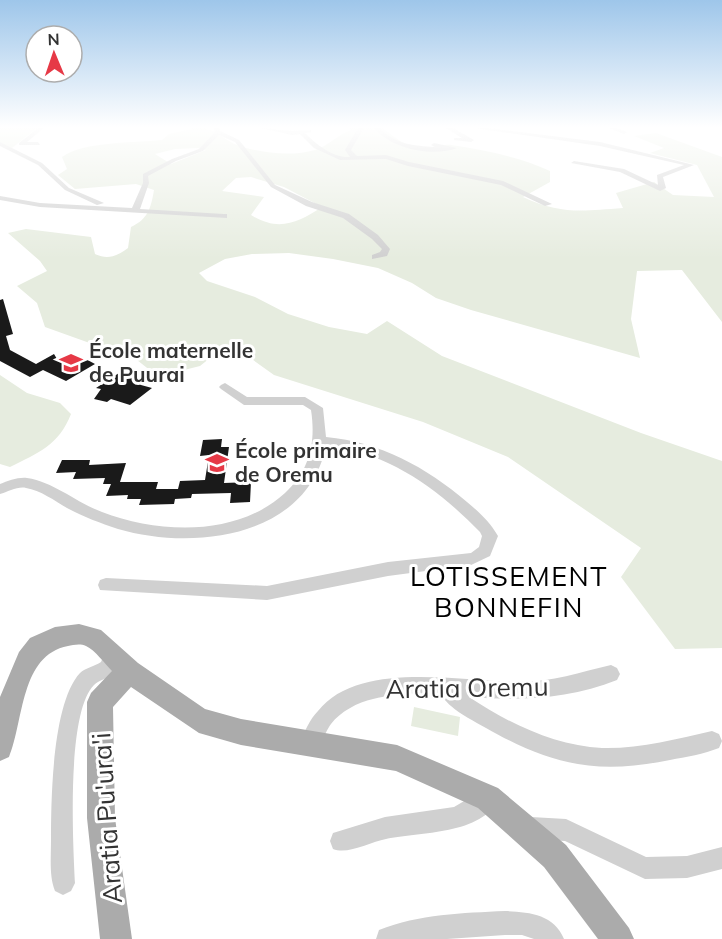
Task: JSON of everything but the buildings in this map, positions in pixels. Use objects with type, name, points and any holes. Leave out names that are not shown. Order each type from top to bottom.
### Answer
[{"type":"main road","points":[[0,748],[12,698],[27,660],[38,646],[55,638],[80,634],[93,637],[120,664],[199,720],[241,732],[397,758],[488,798],[526,828],[555,856],[618,939]]},
{"type":"main road","name":"Aratia Pu'ura'i","points":[[116,939],[101,818],[100,702],[120,664]]},
{"type":"street","points":[[48,172],[64,187],[100,203],[99,207]]},
{"type":"street","points":[[135,211],[146,183],[145,175],[151,172]]},
{"type":"street","points":[[260,172],[273,186],[309,204],[346,216],[375,237],[386,249],[384,254],[375,257]]},
{"type":"street","points":[[449,172],[487,179],[548,204]]},
{"type":"street","points":[[626,172],[660,189],[662,188],[659,176],[671,172]]},
{"type":"street","points":[[0,198],[40,205],[224,216]]},
{"type":"street","points":[[0,489],[24,482],[99,517],[138,526],[181,532],[233,528],[255,522],[285,504],[315,464],[321,441],[317,408],[312,403],[244,401],[225,387]]},
{"type":"street","points":[[106,585],[280,592],[362,574],[471,559],[488,548],[490,536],[485,528],[426,478],[375,452],[345,444],[321,441]]},
{"type":"street","points":[[63,883],[62,811],[66,745],[77,699],[87,679],[120,664]]},
{"type":"street","name":"Aratia Oremu","points":[[309,743],[318,723],[332,709],[351,697],[401,686],[446,686],[523,692],[611,674]]},
{"type":"street","points":[[446,686],[455,700],[521,737],[555,752],[581,758],[622,758],[664,752],[712,741]]},
{"type":"street","points":[[341,841],[391,827],[437,824],[477,809],[488,798]]},
{"type":"street","points":[[526,828],[566,830],[645,868],[687,867],[722,858]]},
{"type":"street","points":[[388,939],[451,926],[505,925],[534,925],[552,939]]},
{"type":"shaded area","points":[[63,172],[550,172],[550,182],[523,197],[549,207],[596,210],[623,208],[616,193],[654,182],[673,195],[714,197],[701,172],[722,172],[722,322],[682,270],[637,271],[631,319],[640,358],[471,310],[436,298],[412,283],[378,268],[333,259],[289,253],[252,254],[225,259],[199,273],[207,281],[255,297],[288,314],[329,327],[367,334],[387,321],[442,356],[641,433],[722,461],[722,648],[675,649],[621,577],[641,548],[508,457],[423,422],[274,375],[242,352],[210,358],[200,366],[156,375],[137,360],[45,327],[37,303],[17,286],[47,271],[40,261],[8,233],[26,229],[91,237],[95,254],[104,257],[116,255],[128,248],[131,227],[145,217],[152,202],[154,190],[136,184],[75,189],[58,175]],"holes":[[[251,177],[284,187],[322,207],[296,221],[270,223],[251,215],[264,197],[222,191],[236,178]]]},
{"type":"shaded area","points":[[0,375],[27,393],[60,403],[71,414],[54,441],[10,467],[0,464]]},
{"type":"shaded area","points":[[414,707],[460,717],[458,736],[411,726]]},
{"type":"place","name":"École maternelle de Puurai","points":[[71,363]]},
{"type":"place","name":"École primaire de Oremu","points":[[217,463]]},
{"type":"district","name":"LOTISSEMENT BONNEFIN","points":[[509,592]]}]
